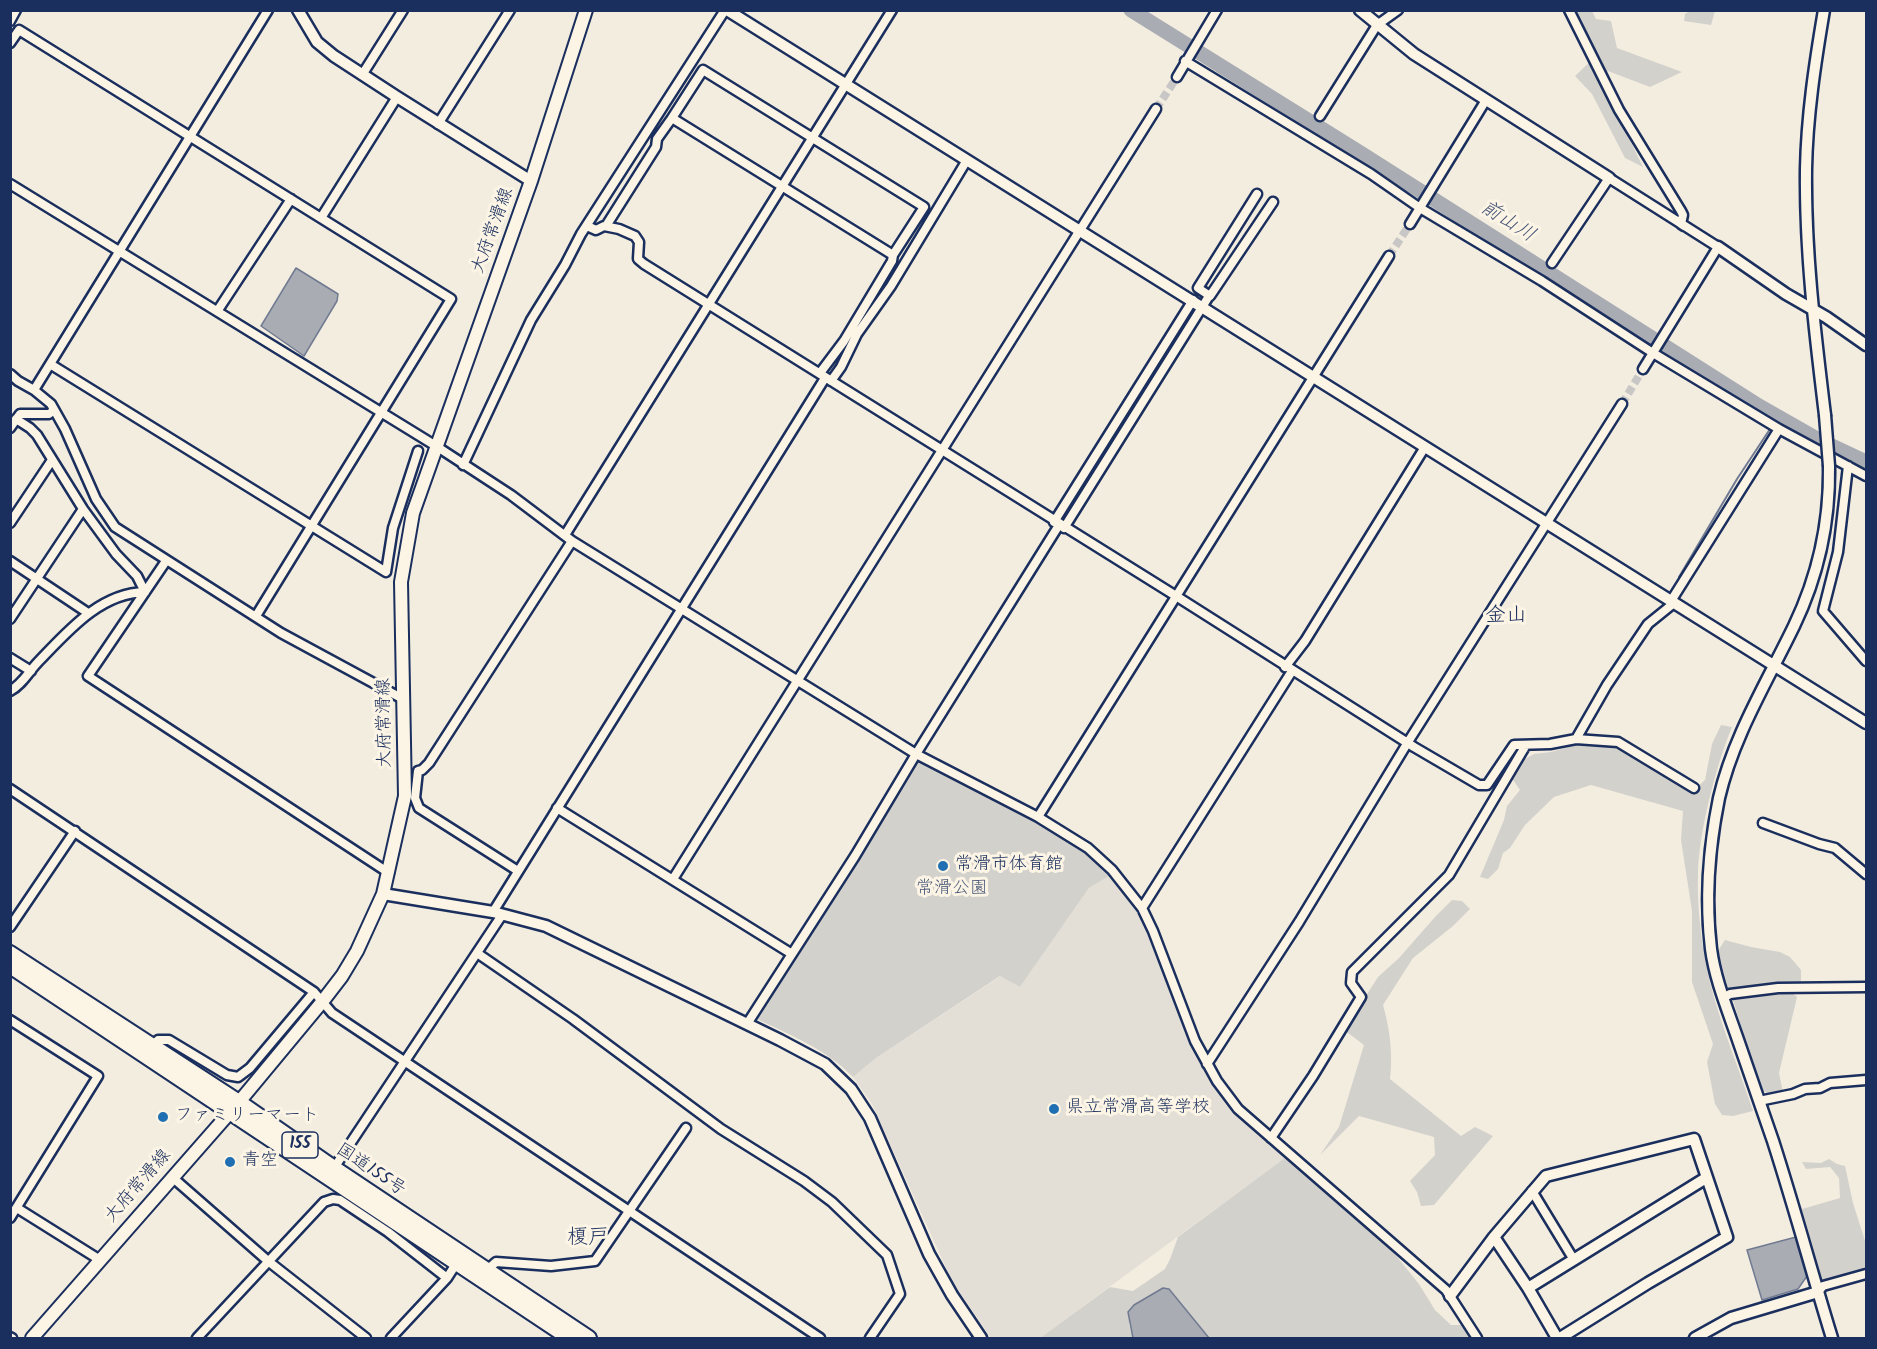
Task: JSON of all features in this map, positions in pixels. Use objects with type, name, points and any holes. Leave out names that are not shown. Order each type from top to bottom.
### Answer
[{"type":"highway","name":"国道155号","points":[[10,953],[152,1046],[456,1264],[569,1338]]},
{"type":"highway","name":"国道155号","points":[[10,966],[334,1168],[590,1338]]},
{"type":"main road","name":"大府常滑線","points":[[32,1338],[234,1107],[318,997],[342,976],[357,951],[383,894],[405,796],[401,582],[413,513],[531,181],[586,10]]},
{"type":"street","points":[[10,21],[16,10]]},
{"type":"street","points":[[34,390],[268,10]]},
{"type":"street","points":[[298,10],[317,42],[397,98],[531,181]]},
{"type":"street","points":[[362,75],[403,10]]},
{"type":"street","points":[[438,124],[510,10]]},
{"type":"street","points":[[463,465],[531,320],[587,226],[726,10],[1198,303],[1866,723]]},
{"type":"street","points":[[518,871],[419,808],[415,798],[418,771],[429,763],[568,538],[708,304],[892,10]]},
{"type":"street","points":[[1177,77],[1218,10]]},
{"type":"street","points":[[1360,10],[1414,54],[1718,247],[1866,345]]},
{"type":"street","points":[[1320,116],[1377,24],[1398,10]]},
{"type":"street","points":[[1569,10],[1619,110],[1681,211],[1683,218],[1681,224],[1694,233]]},
{"type":"street","points":[[1824,10],[1816,58],[1806,168],[1809,277],[1829,466],[1827,511],[1822,546],[1795,624],[1745,724],[1730,761],[1719,798],[1713,835],[1708,906],[1711,950],[1723,998],[1791,1196],[1832,1338]]},
{"type":"street","points":[[10,43],[19,30],[451,298],[256,616]]},
{"type":"street","points":[[1186,59],[1779,429],[1866,476]]},
{"type":"street","points":[[334,1168],[477,953],[518,871],[825,377],[892,261],[893,255],[924,207],[703,70],[657,139],[656,147],[606,226],[596,230],[587,226]]},
{"type":"street","points":[[321,218],[397,98]]},
{"type":"street","points":[[1410,224],[1486,100]]},
{"type":"street","points":[[673,879],[1156,110]]},
{"type":"street","points":[[672,118],[893,255]]},
{"type":"street","points":[[825,377],[841,367],[857,334],[891,286],[967,160]]},
{"type":"street","points":[[1552,263],[1609,178]]},
{"type":"street","points":[[10,184],[382,412],[511,495],[568,538],[916,754],[1038,817],[1088,848],[1112,870],[1142,908],[1195,1041],[1216,1081],[1238,1109],[1446,1290],[1477,1338]]},
{"type":"street","points":[[1209,296],[1198,288],[1257,194]]},
{"type":"street","points":[[218,310],[291,199]]},
{"type":"street","points":[[747,1024],[855,856],[916,754],[1198,303],[1209,296],[1273,202]]},
{"type":"street","points":[[606,226],[635,236],[639,242],[638,259],[708,304],[1176,596],[1288,669],[1423,752],[1485,786],[1512,746],[1576,739],[1618,742],[1694,788]]},
{"type":"street","points":[[1644,369],[1718,247]]},
{"type":"street","points":[[1038,817],[1389,256]]},
{"type":"street","points":[[50,364],[386,572],[393,528],[418,451]]},
{"type":"street","points":[[10,374],[51,404],[65,429],[96,499],[115,527],[281,633],[403,699]]},
{"type":"street","points":[[1207,1064],[1299,922],[1408,742],[1622,404]]},
{"type":"street","points":[[10,428],[20,414],[49,414],[54,410]]},
{"type":"street","points":[[16,419],[37,435],[83,509],[116,554],[137,576],[145,592]]},
{"type":"street","points":[[1576,739],[1607,685],[1648,624],[1672,602],[1779,429]]},
{"type":"street","points":[[1142,908],[1425,447]]},
{"type":"street","points":[[10,524],[52,460]]},
{"type":"street","points":[[1848,466],[1838,552],[1823,611],[1866,661]]},
{"type":"street","points":[[10,619],[83,509]]},
{"type":"street","points":[[10,561],[88,613]]},
{"type":"street","points":[[166,561],[88,676],[389,873]]},
{"type":"street","points":[[10,691],[19,686],[77,621],[128,592],[145,592]]},
{"type":"street","points":[[10,658],[31,671]]},
{"type":"street","points":[[1271,1138],[1313,1076],[1361,997],[1352,983],[1352,972],[1449,875],[1526,745]]},
{"type":"street","points":[[10,789],[318,997],[332,1013],[404,1062],[820,1338]]},
{"type":"street","points":[[557,808],[792,954]]},
{"type":"street","points":[[1763,823],[1835,848],[1866,874]]},
{"type":"street","points":[[10,927],[75,831]]},
{"type":"street","points":[[383,894],[497,914],[546,927],[818,1059],[851,1089],[870,1118],[929,1254],[952,1295],[981,1338]]},
{"type":"street","points":[[477,953],[573,1019],[721,1129],[804,1181],[832,1202],[887,1255],[900,1294],[870,1338]]},
{"type":"street","points":[[1723,998],[1730,994],[1778,988],[1866,987]]},
{"type":"street","points":[[152,1046],[158,1040],[169,1040],[228,1075],[238,1077],[250,1068],[318,997]]},
{"type":"street","points":[[10,1020],[98,1076],[93,1088],[13,1214],[100,1260]]},
{"type":"street","points":[[1759,1101],[1793,1094],[1805,1089],[1820,1088],[1830,1083],[1866,1080]]},
{"type":"street","points":[[487,1270],[496,1262],[550,1266],[594,1261],[606,1247],[686,1128]]},
{"type":"street","points":[[1450,1296],[1494,1237],[1546,1176],[1694,1139],[1727,1237],[1558,1338],[1494,1237]]},
{"type":"street","points":[[172,1177],[268,1261],[366,1338]]},
{"type":"street","points":[[1528,1288],[1706,1178]]},
{"type":"street","points":[[1532,1191],[1574,1260]]},
{"type":"street","points":[[198,1338],[324,1202],[333,1199],[340,1200],[388,1232],[447,1278]]},
{"type":"street","points":[[391,1338],[447,1278],[456,1264]]},
{"type":"street","points":[[1695,1338],[1731,1318],[1818,1292],[1823,1286],[1866,1275]]},
{"type":"shaded area","points":[[296,268],[338,294],[337,301],[304,356],[261,326]]},
{"type":"shaded area","name":"県立常滑高等学校","points":[[1111,875],[1139,912],[1194,1049],[1214,1084],[1236,1114],[1286,1157],[1040,1338],[991,1338],[952,1281],[872,1104],[853,1077],[876,1058],[1001,976],[1020,987],[1089,888]]},
{"type":"shaded area","points":[[1796,1237],[1807,1276],[1798,1289],[1762,1300],[1747,1250]]},
{"type":"shaded area","points":[[1163,1288],[1169,1289],[1209,1338],[1133,1338],[1128,1312],[1134,1305]]},
{"type":"green space","points":[[1572,11],[1592,11],[1596,19],[1611,21],[1617,48],[1682,72],[1650,87],[1608,71],[1600,79],[1643,167],[1625,158],[1592,94],[1575,76],[1595,57]]},
{"type":"green space","points":[[1690,11],[1715,11],[1711,25],[1684,21],[1685,14]]},
{"type":"green space","points":[[1721,725],[1732,727],[1714,779],[1701,838],[1698,894],[1699,916],[1709,978],[1720,1017],[1753,1111],[1733,1116],[1722,1115],[1715,1104],[1707,1062],[1713,1044],[1692,982],[1692,911],[1681,840],[1683,811],[1591,785],[1554,797],[1525,825],[1510,848],[1503,853],[1498,869],[1488,879],[1480,877],[1504,820],[1507,806],[1520,790],[1511,777],[1521,761],[1534,754],[1551,752],[1586,742],[1615,743],[1693,791],[1705,780],[1712,744]]},
{"type":"green space","name":"常滑公園","points":[[917,760],[1069,838],[1089,852],[1111,875],[1089,888],[1020,987],[1000,976],[876,1058],[853,1077],[831,1058],[755,1018]]},
{"type":"green space","points":[[1452,900],[1462,901],[1470,909],[1453,926],[1413,958],[1383,1005],[1390,1042],[1390,1079],[1461,1136],[1475,1127],[1493,1136],[1434,1205],[1421,1206],[1417,1192],[1410,1181],[1435,1155],[1434,1137],[1359,1116],[1320,1155],[1339,1127],[1364,1045],[1344,1030],[1378,977],[1399,958]]},
{"type":"green space","points":[[1725,940],[1780,952],[1790,957],[1801,970],[1801,985],[1729,992],[1718,951]]},
{"type":"green space","points":[[1788,990],[1797,997],[1779,1073],[1783,1093],[1767,1093],[1760,1089],[1732,997]]},
{"type":"green space","points":[[1286,1157],[1389,1247],[1419,1284],[1435,1310],[1451,1325],[1462,1325],[1471,1338],[1209,1338],[1169,1289],[1129,1324],[1133,1338],[1040,1338],[1110,1287],[1133,1291],[1165,1269],[1178,1237]]},
{"type":"green space","points":[[1829,1159],[1845,1166],[1853,1203],[1866,1244],[1866,1272],[1823,1282],[1802,1209],[1840,1198],[1839,1178],[1830,1167],[1806,1169],[1802,1162],[1821,1163]]},
{"type":"waterway","name":"前山川","points":[[1131,10],[1759,406],[1817,439],[1866,462]]},
{"type":"waterway","points":[[1679,577],[1737,479],[1778,417]]},
{"type":"tunnel","points":[[1156,109],[1177,77]]},
{"type":"tunnel","points":[[1389,256],[1410,224]]},
{"type":"tunnel","points":[[1622,404],[1643,369]]},
{"type":"place","name":"常滑市体育館","points":[[943,866]]},
{"type":"place","name":"県立常滑高等学校","points":[[1054,1109]]},
{"type":"place","name":"ファミリーマート","points":[[163,1117]]},
{"type":"place","name":"青空","points":[[230,1162]]},
{"type":"district","name":"金山","points":[[1506,617]]},
{"type":"district","name":"榎戸","points":[[588,1239]]}]
